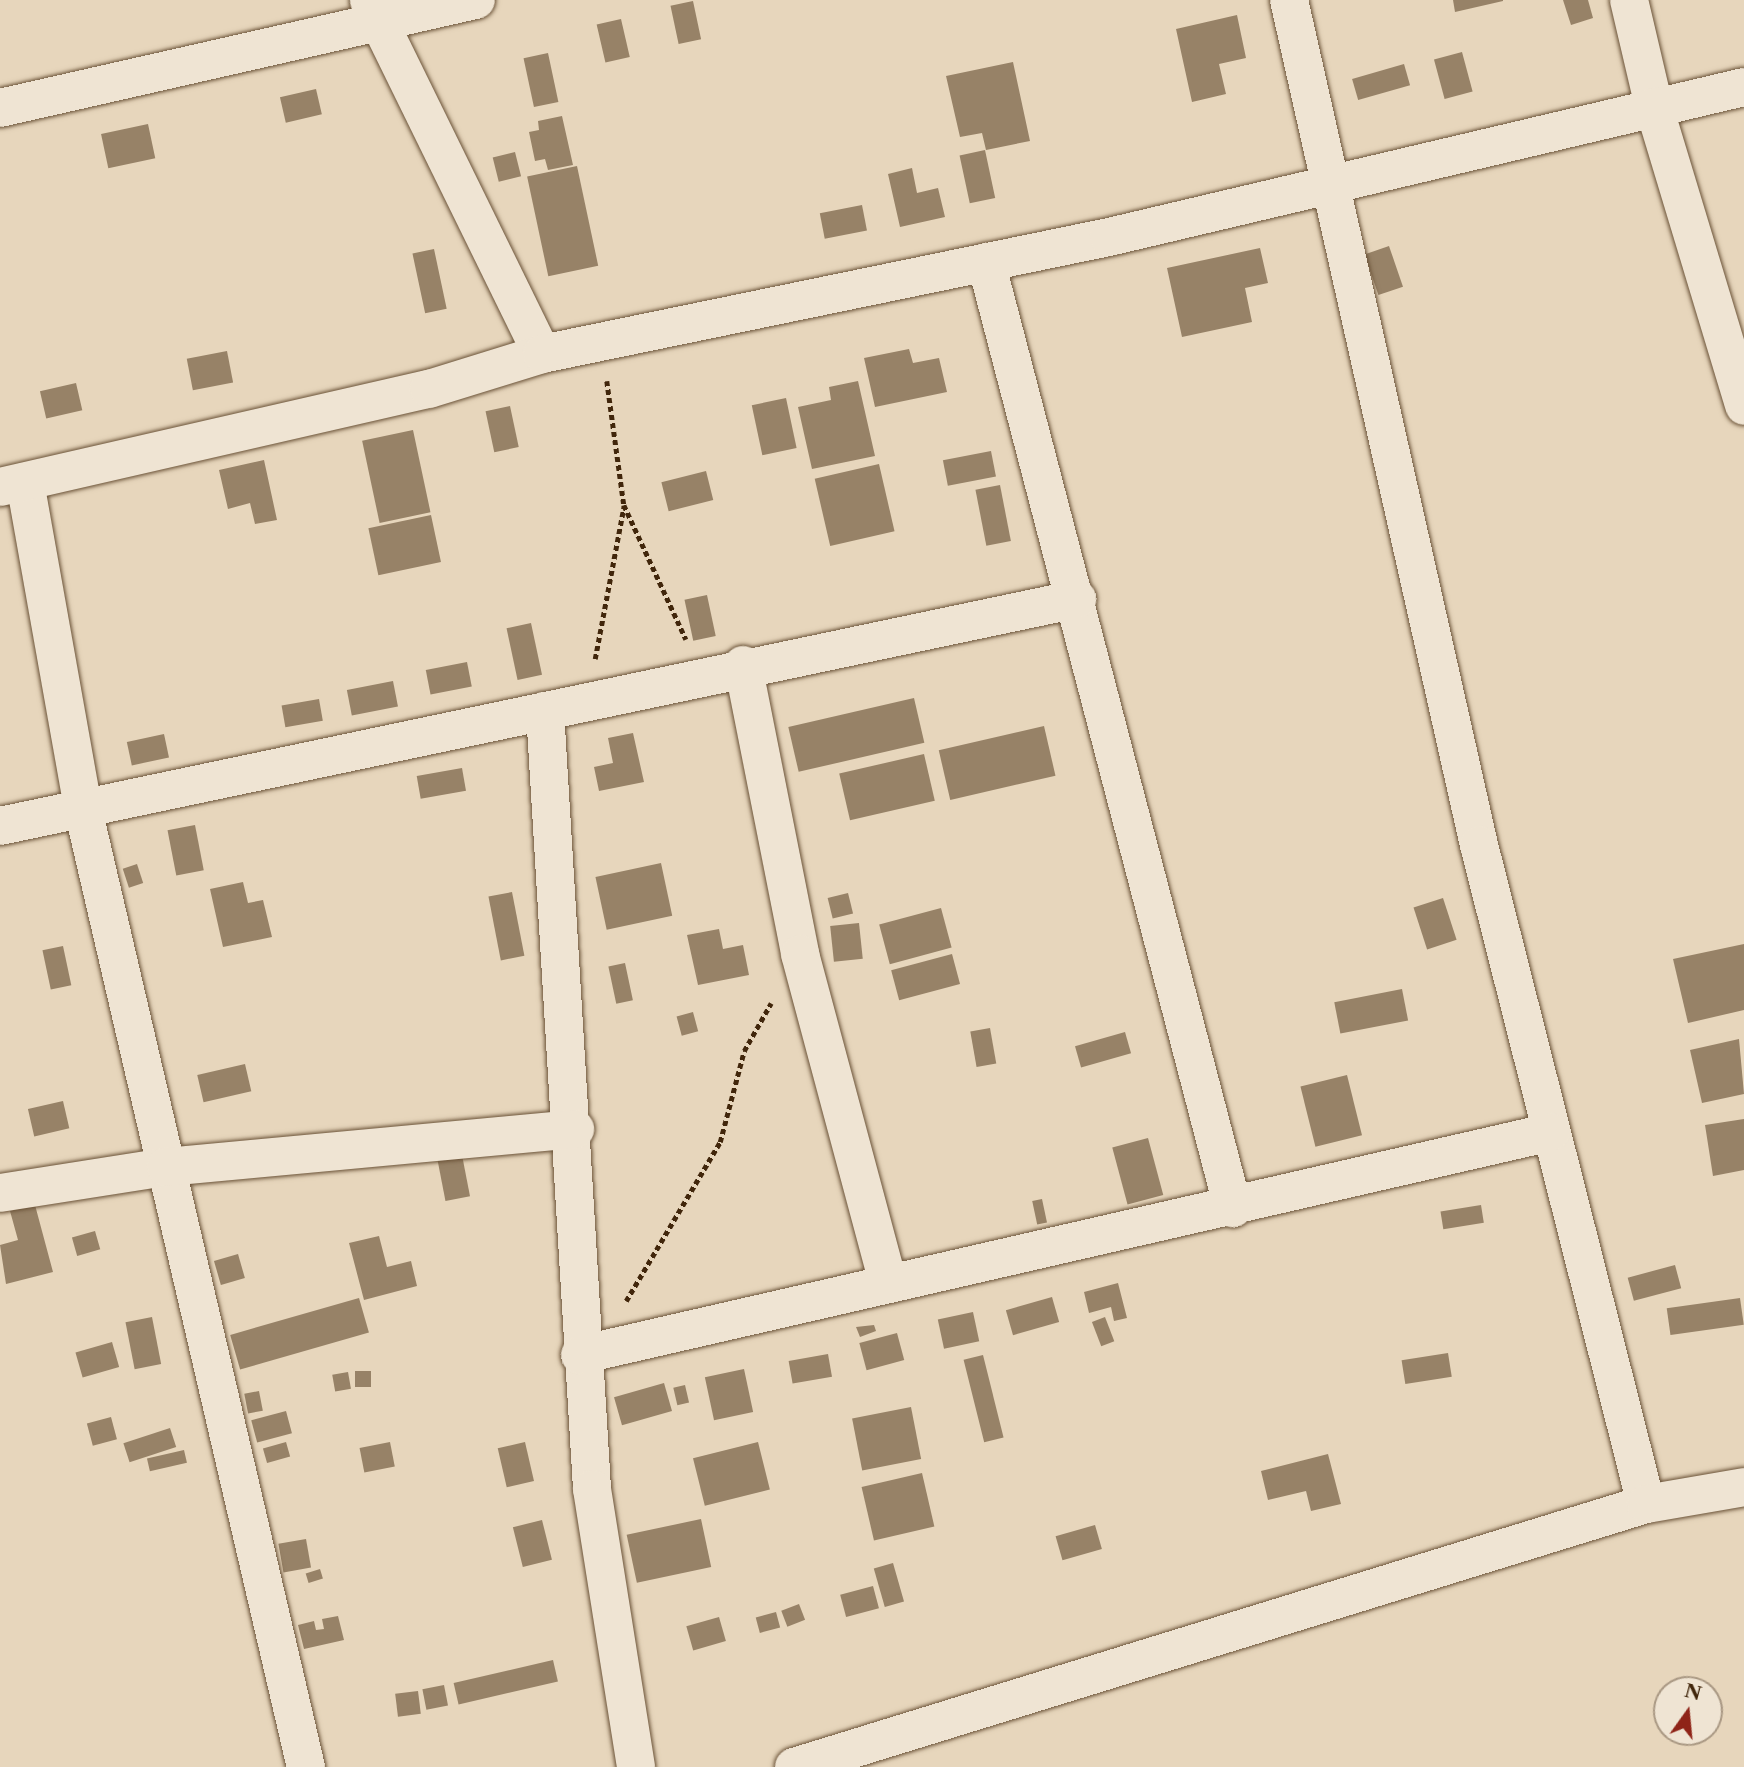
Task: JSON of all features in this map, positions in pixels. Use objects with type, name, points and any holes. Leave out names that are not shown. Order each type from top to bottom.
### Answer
[{"type":"street","points":[[0,108],[372,11],[476,0]]},
{"type":"street","points":[[1289,0],[1333,183],[1479,845],[1646,1504]]},
{"type":"street","points":[[1629,0],[1654,107],[1744,406]]},
{"type":"street","points":[[372,11],[542,354]]},
{"type":"street","points":[[306,1767],[83,809],[13,484],[429,388],[542,354],[986,262],[1744,87]]},
{"type":"street","points":[[986,262],[1077,599],[1233,1208]]},
{"type":"street","points":[[0,826],[557,708],[743,665],[1077,599]]},
{"type":"street","points":[[743,665],[800,954],[888,1282]]},
{"type":"street","points":[[557,708],[575,1129],[580,1355],[598,1553],[636,1767]]},
{"type":"street","points":[[0,1194],[166,1167],[575,1129]]},
{"type":"street","points":[[580,1355],[888,1282],[1233,1208],[1550,1132]]},
{"type":"street","points":[[794,1767],[1646,1504],[1744,1487]]},
{"type":"path","points":[[601,342],[624,506],[680,636],[743,665]]},
{"type":"path","points":[[557,708],[599,653],[624,506]]},
{"type":"path","points":[[624,1306],[720,1142],[744,1051],[800,954]]},
{"type":"building","points":[[1453,0],[1503,0],[1503,1],[1455,12]]},
{"type":"building","points":[[1563,0],[1588,0],[1593,18],[1571,25]]},
{"type":"building","points":[[693,1],[701,39],[679,44],[671,6]]},
{"type":"building","points":[[1237,15],[1246,58],[1219,64],[1226,94],[1192,102],[1176,29]]},
{"type":"building","points":[[621,19],[630,57],[605,63],[597,25]]},
{"type":"building","points":[[1462,52],[1473,92],[1445,99],[1434,60]]},
{"type":"building","points":[[548,53],[558,102],[534,107],[524,58]]},
{"type":"building","points":[[1013,62],[1030,141],[986,150],[982,133],[960,137],[946,76]]},
{"type":"building","points":[[1404,64],[1410,85],[1358,100],[1352,79]]},
{"type":"building","points":[[316,89],[322,114],[286,123],[280,97]]},
{"type":"building","points":[[562,116],[573,165],[548,170],[545,159],[535,161],[529,132],[539,130],[538,121]]},
{"type":"building","points":[[148,124],[155,158],[108,168],[101,134]]},
{"type":"building","points":[[985,150],[995,198],[970,203],[960,155]]},
{"type":"building","points":[[515,152],[521,176],[499,182],[493,158]]},
{"type":"building","points":[[577,166],[598,266],[548,276],[527,177]]},
{"type":"building","points":[[912,168],[917,193],[938,188],[945,217],[900,227],[888,174]]},
{"type":"building","points":[[862,205],[867,231],[825,239],[820,213]]},
{"type":"building","points":[[1389,246],[1403,287],[1378,295],[1364,254]]},
{"type":"building","points":[[1260,248],[1268,283],[1245,288],[1252,322],[1182,337],[1167,268]]},
{"type":"building","points":[[434,249],[447,309],[425,313],[412,254]]},
{"type":"building","points":[[909,349],[913,363],[939,358],[947,392],[875,407],[864,358]]},
{"type":"building","points":[[227,351],[233,382],[193,390],[187,359]]},
{"type":"building","points":[[858,381],[875,456],[812,469],[798,407],[831,400],[829,387]]},
{"type":"building","points":[[76,383],[82,410],[46,419],[40,391]]},
{"type":"building","points":[[786,398],[797,448],[762,455],[752,405]]},
{"type":"building","points":[[510,406],[519,447],[494,452],[486,411]]},
{"type":"building","points":[[413,430],[430,512],[380,523],[362,441]]},
{"type":"building","points":[[991,451],[996,477],[948,486],[943,460]]},
{"type":"building","points":[[264,460],[277,520],[255,524],[250,503],[228,509],[219,470]]},
{"type":"building","points":[[879,464],[895,531],[830,546],[815,479]]},
{"type":"building","points":[[706,471],[713,500],[669,511],[661,482]]},
{"type":"building","points":[[1000,485],[1011,541],[986,546],[975,490]]},
{"type":"building","points":[[431,515],[441,562],[378,575],[368,528]]},
{"type":"building","points":[[707,595],[716,636],[693,641],[685,600]]},
{"type":"building","points":[[531,623],[542,675],[518,680],[507,628]]},
{"type":"building","points":[[467,662],[472,687],[431,695],[426,670]]},
{"type":"building","points":[[393,681],[398,707],[352,715],[347,690]]},
{"type":"building","points":[[914,698],[924,743],[799,772],[788,727]]},
{"type":"building","points":[[319,699],[323,721],[285,727],[282,706]]},
{"type":"building","points":[[1044,726],[1055,776],[950,800],[939,750]]},
{"type":"building","points":[[633,733],[644,782],[599,791],[594,767],[613,763],[608,738]]},
{"type":"building","points":[[164,734],[169,757],[132,765],[127,742]]},
{"type":"building","points":[[924,754],[935,801],[850,820],[839,774]]},
{"type":"building","points":[[462,768],[466,791],[421,799],[417,776]]},
{"type":"building","points":[[195,825],[204,870],[176,875],[168,830]]},
{"type":"building","points":[[661,863],[672,916],[607,930],[595,877]]},
{"type":"building","points":[[137,864],[143,883],[129,888],[123,869]]},
{"type":"building","points":[[243,882],[248,903],[263,900],[272,937],[223,947],[210,889]]},
{"type":"building","points":[[512,892],[524,956],[501,960],[488,897]]},
{"type":"building","points":[[848,893],[853,913],[833,918],[828,898]]},
{"type":"building","points":[[1443,898],[1457,940],[1427,949],[1414,908]]},
{"type":"building","points":[[941,908],[952,948],[890,964],[879,925]]},
{"type":"building","points":[[859,923],[863,959],[834,962],[830,926]]},
{"type":"building","points":[[719,929],[723,949],[743,945],[749,975],[698,985],[687,935]]},
{"type":"building","points":[[1744,944],[1744,1010],[1688,1023],[1673,959]]},
{"type":"building","points":[[63,946],[71,985],[51,989],[42,950]]},
{"type":"building","points":[[952,954],[960,984],[899,1000],[891,970]]},
{"type":"building","points":[[625,963],[633,1000],[616,1004],[608,967]]},
{"type":"building","points":[[1402,989],[1408,1020],[1340,1034],[1334,1002]]},
{"type":"building","points":[[693,1012],[698,1031],[682,1036],[677,1016]]},
{"type":"building","points":[[990,1028],[996,1063],[977,1067],[970,1031]]},
{"type":"building","points":[[1125,1032],[1131,1053],[1081,1067],[1075,1046]]},
{"type":"building","points":[[1739,1039],[1744,1094],[1702,1103],[1690,1050]]},
{"type":"building","points":[[245,1064],[251,1091],[204,1102],[197,1075]]},
{"type":"building","points":[[1347,1075],[1362,1135],[1315,1147],[1300,1087]]},
{"type":"building","points":[[63,1101],[69,1128],[34,1136],[28,1109]]},
{"type":"building","points":[[1744,1119],[1744,1170],[1713,1176],[1705,1125]]},
{"type":"building","points":[[1148,1138],[1163,1195],[1128,1205],[1112,1148]]},
{"type":"building","points":[[462,1155],[470,1196],[445,1201],[437,1160]]},
{"type":"building","points":[[1042,1199],[1047,1222],[1037,1225],[1032,1201]]},
{"type":"building","points":[[35,1205],[53,1272],[6,1284],[0,1245],[18,1240],[10,1211]]},
{"type":"building","points":[[1481,1205],[1484,1223],[1443,1229],[1441,1211]]},
{"type":"building","points":[[95,1231],[100,1249],[77,1256],[72,1238]]},
{"type":"building","points":[[379,1236],[387,1267],[411,1261],[417,1286],[364,1300],[349,1243]]},
{"type":"building","points":[[238,1254],[245,1278],[221,1285],[214,1261]]},
{"type":"building","points":[[1675,1265],[1681,1288],[1634,1301],[1628,1278]]},
{"type":"building","points":[[1118,1283],[1127,1318],[1114,1321],[1111,1307],[1089,1313],[1084,1292]]},
{"type":"building","points":[[1052,1297],[1059,1322],[1013,1335],[1006,1310]]},
{"type":"building","points":[[359,1298],[369,1333],[240,1370],[230,1335]]},
{"type":"building","points":[[1740,1298],[1744,1325],[1670,1335],[1667,1308]]},
{"type":"building","points":[[973,1312],[979,1341],[944,1349],[938,1319]]},
{"type":"building","points":[[152,1317],[161,1364],[135,1369],[125,1322]]},
{"type":"building","points":[[1105,1317],[1114,1341],[1101,1346],[1092,1322]]},
{"type":"building","points":[[874,1325],[876,1331],[860,1337],[856,1327]]},
{"type":"building","points":[[897,1333],[904,1360],[867,1370],[859,1343]]},
{"type":"building","points":[[112,1342],[119,1367],[83,1377],[75,1352]]},
{"type":"building","points":[[1448,1353],[1452,1377],[1405,1384],[1402,1360]]},
{"type":"building","points":[[828,1354],[832,1377],[793,1384],[789,1361]]},
{"type":"building","points":[[983,1355],[1004,1437],[984,1442],[964,1360]]},
{"type":"building","points":[[744,1369],[753,1412],[714,1420],[705,1377]]},
{"type":"building","points":[[355,1371],[371,1371],[371,1387],[355,1387]]},
{"type":"building","points":[[348,1372],[351,1389],[335,1392],[332,1375]]},
{"type":"building","points":[[664,1383],[672,1411],[622,1425],[614,1397]]},
{"type":"building","points":[[685,1385],[689,1403],[677,1405],[673,1388]]},
{"type":"building","points":[[259,1391],[263,1411],[248,1413],[244,1394]]},
{"type":"building","points":[[911,1407],[921,1459],[862,1470],[852,1418]]},
{"type":"building","points":[[286,1411],[292,1433],[257,1443],[251,1420]]},
{"type":"building","points":[[111,1417],[117,1439],[93,1446],[87,1423]]},
{"type":"building","points":[[170,1428],[176,1447],[130,1462],[123,1443]]},
{"type":"building","points":[[286,1442],[290,1456],[267,1463],[263,1449]]},
{"type":"building","points":[[390,1442],[395,1467],[364,1472],[360,1448]]},
{"type":"building","points":[[525,1442],[534,1481],[507,1487],[498,1448]]},
{"type":"building","points":[[758,1442],[770,1490],[705,1506],[693,1458]]},
{"type":"building","points":[[184,1450],[187,1463],[150,1471],[147,1459]]},
{"type":"building","points":[[1328,1454],[1341,1504],[1311,1511],[1306,1491],[1268,1500],[1261,1471]]},
{"type":"building","points":[[922,1473],[934,1527],[874,1541],[862,1487]]},
{"type":"building","points":[[701,1519],[711,1567],[637,1583],[627,1535]]},
{"type":"building","points":[[542,1520],[552,1560],[523,1567],[513,1527]]},
{"type":"building","points":[[1095,1525],[1102,1549],[1062,1560],[1056,1536]]},
{"type":"building","points":[[306,1539],[311,1568],[283,1572],[278,1544]]},
{"type":"building","points":[[893,1563],[904,1601],[885,1607],[874,1569]]},
{"type":"building","points":[[320,1569],[323,1579],[309,1583],[306,1573]]},
{"type":"building","points":[[873,1586],[879,1608],[846,1617],[840,1595]]},
{"type":"building","points":[[799,1604],[805,1620],[787,1627],[781,1611]]},
{"type":"building","points":[[776,1612],[780,1627],[760,1633],[756,1617]]},
{"type":"building","points":[[338,1616],[344,1640],[304,1649],[298,1625],[314,1621],[316,1630],[324,1629],[322,1619]]},
{"type":"building","points":[[719,1617],[726,1641],[693,1650],[686,1626]]},
{"type":"building","points":[[553,1660],[558,1681],[459,1704],[454,1683]]},
{"type":"building","points":[[444,1685],[448,1706],[426,1710],[422,1689]]},
{"type":"building","points":[[418,1691],[421,1714],[398,1717],[395,1694]]}]
